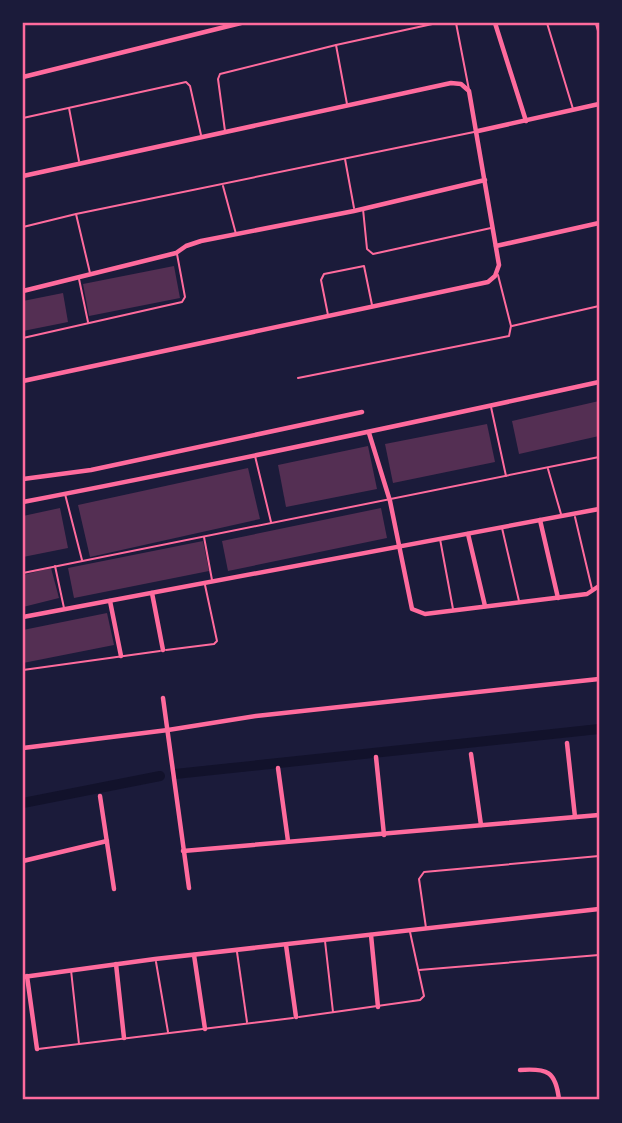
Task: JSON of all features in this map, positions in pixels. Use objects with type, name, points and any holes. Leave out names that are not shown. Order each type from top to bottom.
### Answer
[{"type":"street","points":[[23,77],[241,23]]},
{"type":"street","points":[[495,23],[526,121]]},
{"type":"street","points":[[597,23],[599,30]]},
{"type":"street","points":[[23,176],[451,83],[461,84],[469,91],[478,131],[499,265],[495,276],[488,282],[23,381]]},
{"type":"street","points":[[478,131],[599,104]]},
{"type":"street","points":[[23,291],[176,253],[186,246],[485,180]]},
{"type":"street","points":[[496,246],[599,223]]},
{"type":"street","points":[[23,502],[120,485],[599,382]]},
{"type":"street","points":[[23,479],[91,470],[362,412]]},
{"type":"street","points":[[369,433],[390,501],[409,605],[417,612],[425,614],[587,594],[599,586]]},
{"type":"street","points":[[23,617],[599,509]]},
{"type":"street","points":[[540,520],[558,598]]},
{"type":"street","points":[[468,534],[485,606]]},
{"type":"street","points":[[152,593],[163,650]]},
{"type":"street","points":[[110,601],[121,656]]},
{"type":"street","points":[[23,748],[256,716],[599,679]]},
{"type":"street","points":[[163,698],[189,888]]},
{"type":"street","points":[[567,743],[575,817]]},
{"type":"street","points":[[471,754],[481,825]]},
{"type":"street","points":[[376,757],[384,835]]},
{"type":"street","points":[[278,768],[288,841]]},
{"type":"street","points":[[100,796],[114,889]]},
{"type":"street","points":[[183,851],[599,815]]},
{"type":"street","points":[[23,861],[107,841]]},
{"type":"street","points":[[37,1049],[25,977],[155,959],[599,909]]},
{"type":"street","points":[[371,935],[378,1007]]},
{"type":"street","points":[[286,945],[296,1017]]},
{"type":"street","points":[[194,955],[205,1029]]},
{"type":"street","points":[[116,964],[124,1038]]},
{"type":"street","points":[[520,1070],[540,1069],[550,1074],[556,1083],[559,1100]]},
{"type":"lane","points":[[225,131],[219,74],[437,23]]},
{"type":"lane","points":[[456,23],[469,91]]},
{"type":"lane","points":[[547,23],[573,110]]},
{"type":"lane","points":[[336,45],[347,105]]},
{"type":"lane","points":[[23,118],[187,82],[201,136]]},
{"type":"lane","points":[[69,108],[79,162]]},
{"type":"lane","points":[[23,228],[76,214],[478,131]]},
{"type":"lane","points":[[345,158],[354,211]]},
{"type":"lane","points":[[222,184],[237,235]]},
{"type":"lane","points":[[363,209],[367,249],[373,254],[492,228]]},
{"type":"lane","points":[[76,214],[90,274]]},
{"type":"lane","points":[[23,338],[182,302],[185,297],[176,253]]},
{"type":"lane","points":[[328,315],[321,276],[360,266],[366,269],[373,306]]},
{"type":"lane","points":[[298,378],[509,336],[510,326],[497,271]]},
{"type":"lane","points":[[79,277],[89,323]]},
{"type":"lane","points":[[510,326],[599,306]]},
{"type":"lane","points":[[491,406],[506,476]]},
{"type":"lane","points":[[255,454],[272,523]]},
{"type":"lane","points":[[23,573],[599,457]]},
{"type":"lane","points":[[547,468],[562,516]]},
{"type":"lane","points":[[65,494],[82,561]]},
{"type":"lane","points":[[574,514],[592,590]]},
{"type":"lane","points":[[502,527],[519,602]]},
{"type":"lane","points":[[204,536],[213,582]]},
{"type":"lane","points":[[440,539],[453,610]]},
{"type":"lane","points":[[55,566],[64,610]]},
{"type":"lane","points":[[23,670],[214,644],[217,640],[205,583]]},
{"type":"lane","points":[[426,929],[419,879],[424,872],[599,856]]},
{"type":"lane","points":[[37,1049],[421,1000],[424,996],[409,931]]},
{"type":"lane","points":[[325,940],[333,1013]]},
{"type":"lane","points":[[237,951],[247,1023]]},
{"type":"lane","points":[[418,970],[599,955]]},
{"type":"lane","points":[[155,959],[168,1033]]},
{"type":"lane","points":[[71,969],[79,1044]]},
{"type":"building","points":[[174,266],[180,298],[89,316],[83,284]]},
{"type":"building","points":[[63,293],[68,322],[23,331],[23,301]]},
{"type":"building","points":[[599,401],[599,436],[519,454],[512,421]]},
{"type":"building","points":[[487,424],[495,462],[393,483],[385,444]]},
{"type":"building","points":[[368,446],[377,489],[286,507],[278,465]]},
{"type":"building","points":[[248,468],[260,519],[90,557],[78,505]]},
{"type":"building","points":[[60,508],[68,548],[23,557],[23,516]]},
{"type":"building","points":[[381,508],[387,538],[228,571],[222,541]]},
{"type":"building","points":[[203,541],[209,571],[74,598],[68,568]]},
{"type":"building","points":[[51,568],[59,598],[23,607],[23,575]]},
{"type":"building","points":[[107,613],[114,645],[23,663],[23,630]]},
{"type":"waterway","points":[[175,774],[599,729]]},
{"type":"waterway","points":[[23,803],[160,776]]}]
